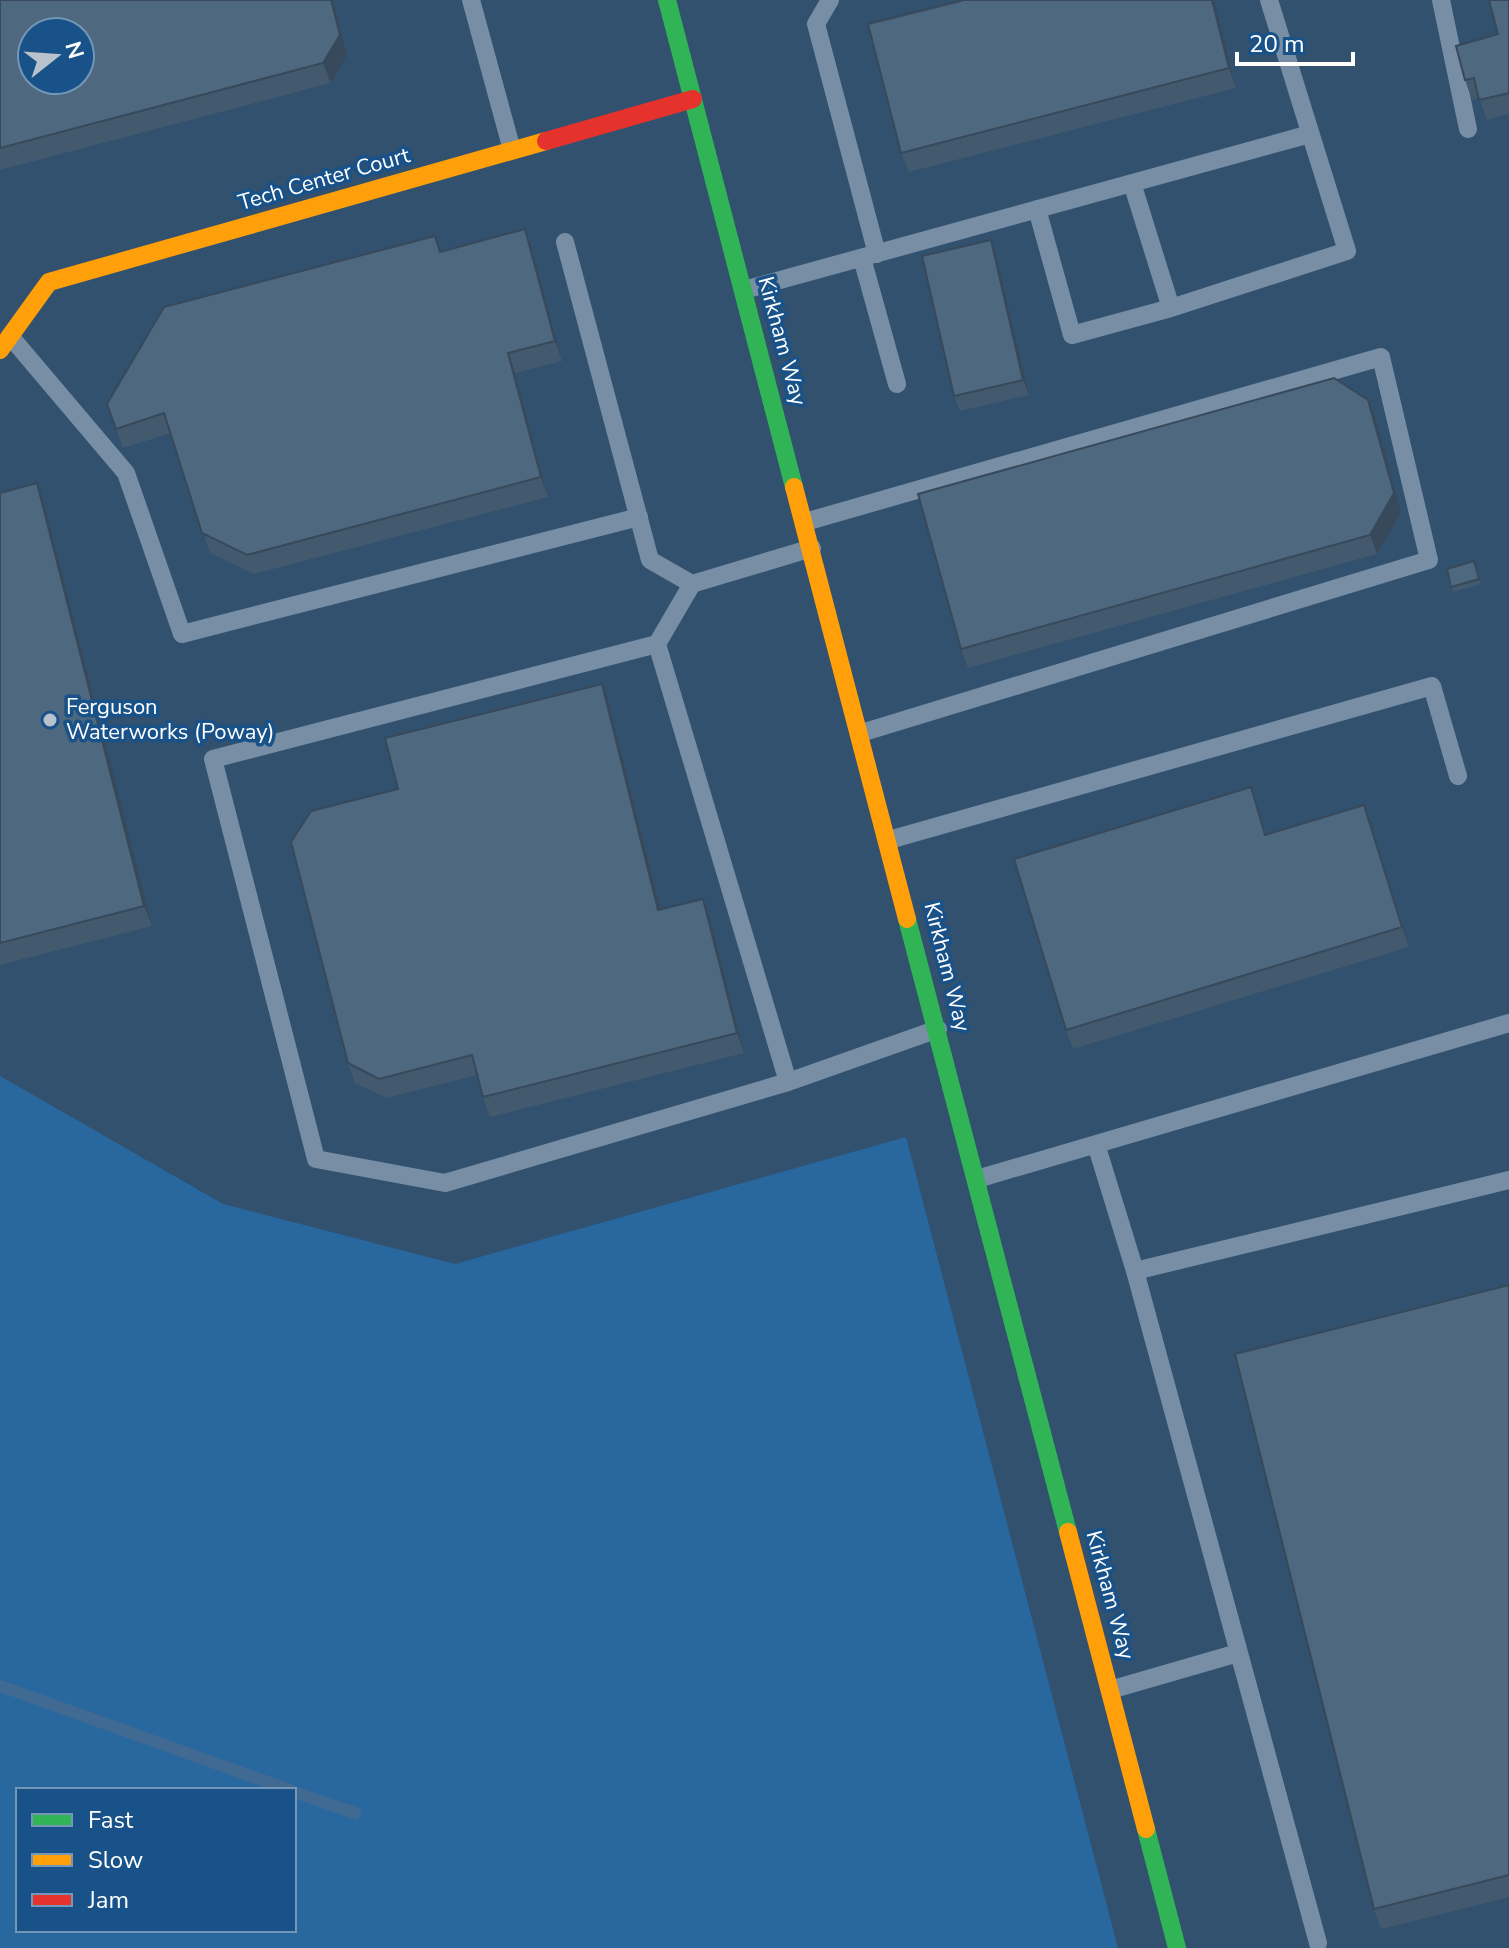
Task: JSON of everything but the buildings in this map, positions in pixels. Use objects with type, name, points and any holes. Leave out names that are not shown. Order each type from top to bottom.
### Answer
[{"type":"main road","name":"Kirkham Way","points":[[667,0],[1177,1948]]},
{"type":"main road","name":"Tech Center Court","points":[[5,343],[49,282],[693,99]]},
{"type":"lane","points":[[471,0],[512,150]]},
{"type":"lane","points":[[830,0],[816,24],[897,384]]},
{"type":"lane","points":[[1037,209],[1072,335],[1171,308],[1347,251],[1269,0]]},
{"type":"lane","points":[[1441,0],[1468,129]]},
{"type":"lane","points":[[744,290],[1310,134]]},
{"type":"lane","points":[[1132,183],[1171,308]]},
{"type":"lane","points":[[565,242],[650,560],[692,584]]},
{"type":"lane","points":[[5,343],[126,473],[182,634],[639,517]]},
{"type":"lane","points":[[805,522],[1381,357],[1429,560],[861,733]]},
{"type":"lane","points":[[812,548],[692,584],[657,644],[213,759],[316,1159],[445,1183],[788,1082],[938,1029]]},
{"type":"lane","points":[[657,644],[788,1082]]},
{"type":"lane","points":[[889,840],[1432,686],[1458,776]]},
{"type":"lane","points":[[977,1179],[1509,1023]]},
{"type":"lane","points":[[1096,1144],[1135,1271],[1318,1943]]},
{"type":"lane","points":[[1135,1271],[1509,1180]]},
{"type":"lane","points":[[1110,1690],[1238,1653]]},
{"type":"shaded area","points":[[0,1076],[223,1204],[455,1264],[906,1137],[1118,1948],[0,1948]]},
{"type":"waterway","points":[[0,1686],[284,1788]]},
{"type":"waterway","points":[[296,1793],[355,1813]]},
{"type":"traffic: fast","points":[[667,0],[794,487]]},
{"type":"traffic: fast","points":[[907,919],[1068,1532]]},
{"type":"traffic: fast","points":[[1146,1829],[1177,1948]]},
{"type":"traffic: slow","points":[[0,350],[49,282],[546,141]]},
{"type":"traffic: slow","points":[[794,487],[907,919]]},
{"type":"traffic: slow","points":[[1068,1532],[1146,1829]]},
{"type":"traffic: jam","points":[[546,141],[693,99]]},
{"type":"place","name":"Ferguson Waterworks (Poway)","points":[[50,720]]}]
